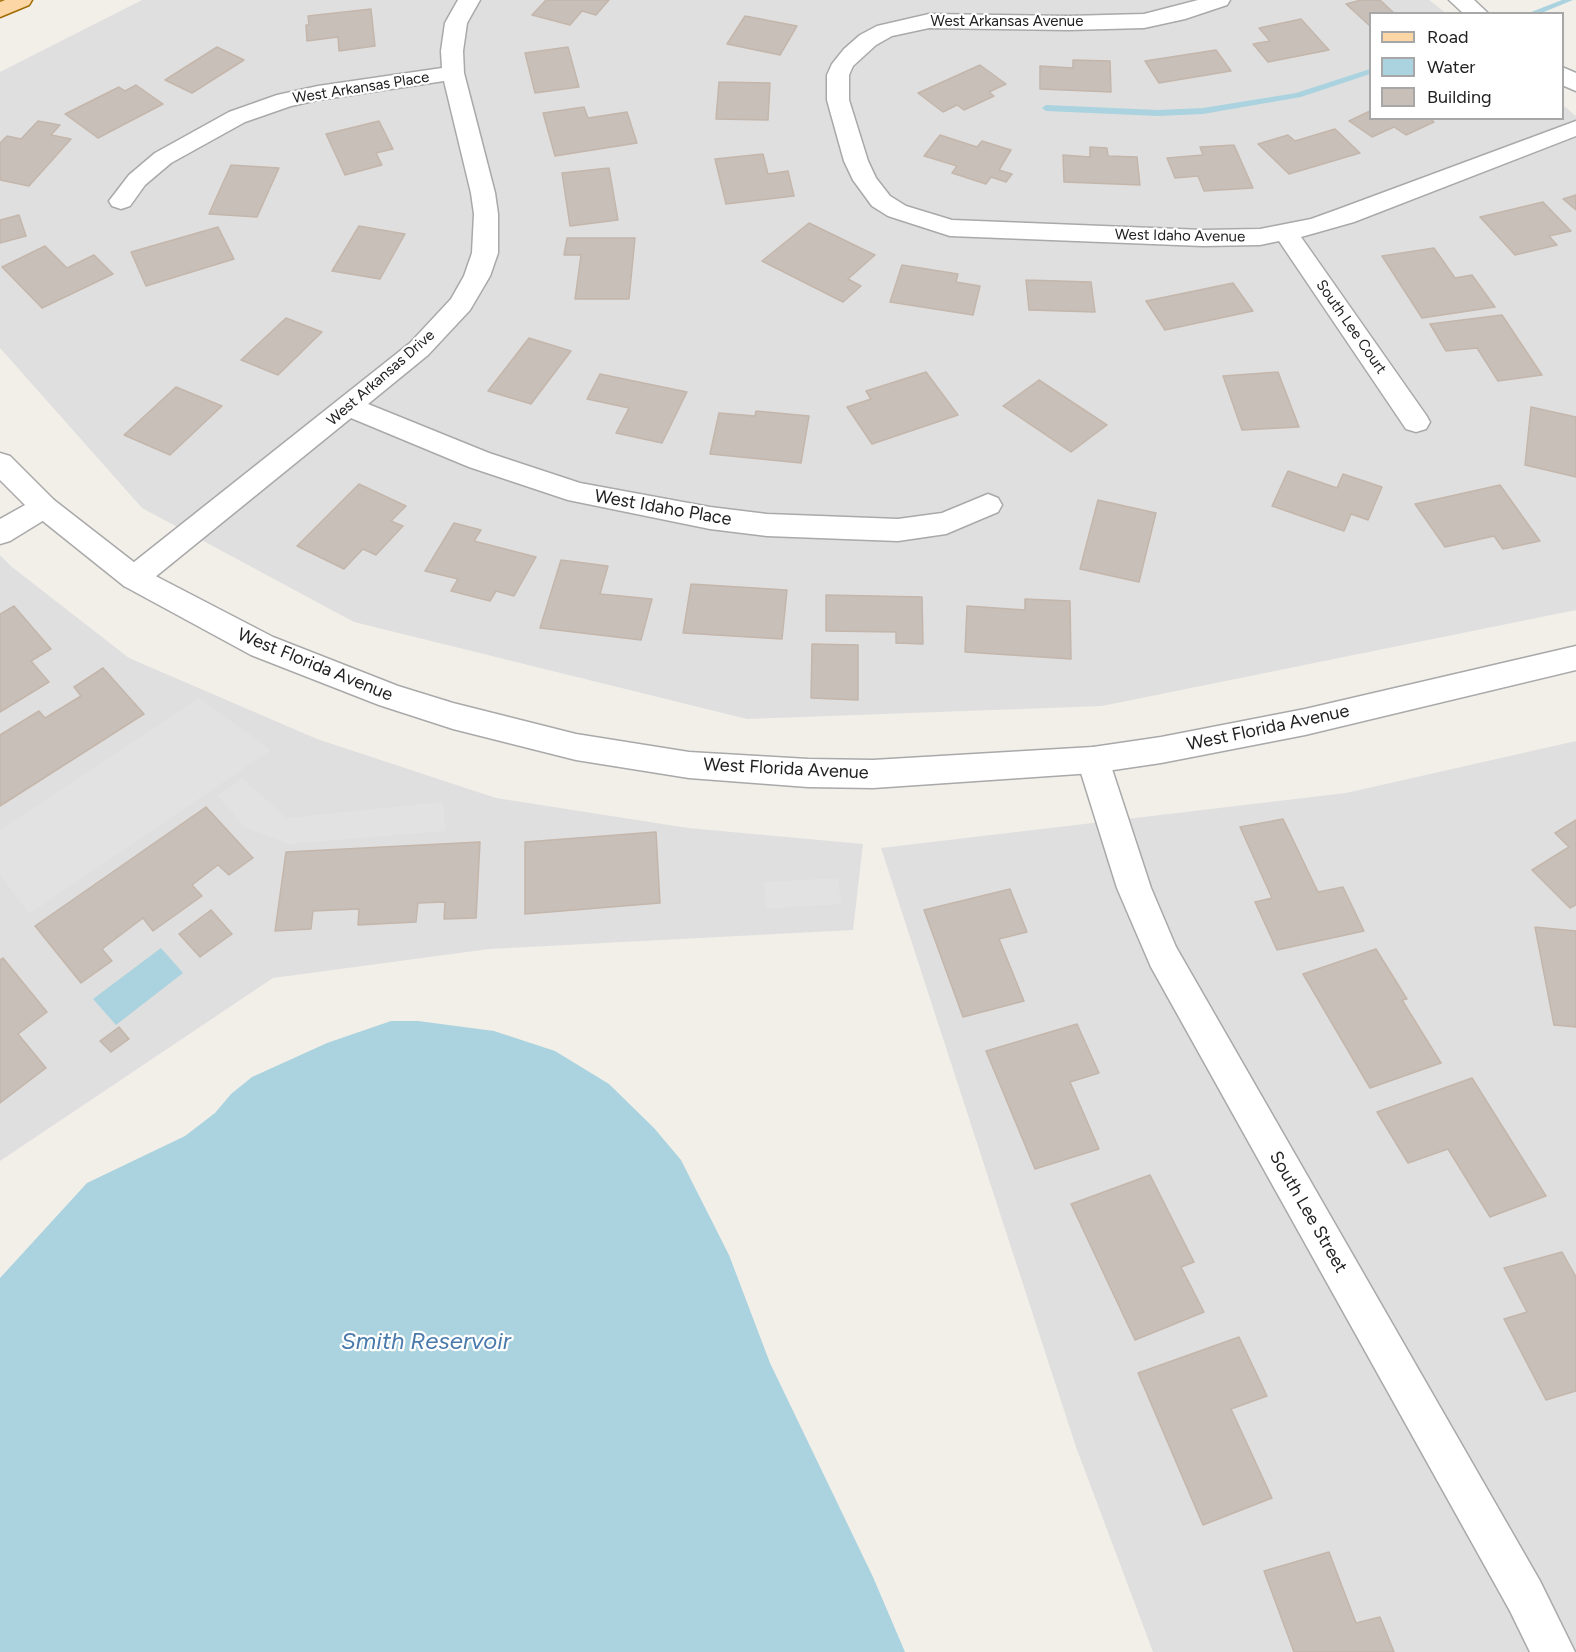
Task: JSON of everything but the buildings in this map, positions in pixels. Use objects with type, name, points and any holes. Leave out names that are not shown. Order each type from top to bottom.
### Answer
[{"type":"main road","points":[[0,11],[21,0]]},
{"type":"street","name":"West Arkansas Drive","points":[[134,578],[419,349],[449,318],[477,276],[485,253],[487,230],[483,193],[453,73],[453,39],[459,16],[469,0]]},
{"type":"street","points":[[919,0],[929,21]]},
{"type":"street","name":"West Arkansas Avenue","points":[[838,100],[838,75],[843,64],[868,40],[885,31],[929,21],[1068,23],[1144,21],[1177,14],[1219,0]]},
{"type":"street","points":[[1460,0],[1475,12]]},
{"type":"street","name":"West Arkansas Place","points":[[121,201],[137,180],[163,158],[237,117],[285,100],[318,93],[453,73]]},
{"type":"street","points":[[1564,75],[1576,84]]},
{"type":"street","name":"West Idaho Avenue","points":[[838,100],[856,161],[869,186],[881,201],[897,211],[932,224],[984,231],[1203,238],[1244,238],[1286,232],[1345,216],[1576,128]]},
{"type":"street","name":"South Lee Court","points":[[1286,232],[1416,422]]},
{"type":"street","name":"West Idaho Place","points":[[349,407],[479,460],[578,493],[710,518],[767,525],[898,530],[946,523],[988,505]]},
{"type":"street","name":"West Florida Avenue","points":[[0,464],[44,507],[134,578],[262,646],[326,673],[453,716],[576,747],[689,765],[808,773],[931,772],[1093,759],[1161,750],[1305,722],[1576,658]]},
{"type":"street","points":[[0,533],[44,507]]},
{"type":"street","name":"South Lee Street","points":[[1093,759],[1134,888],[1164,956],[1525,1596],[1553,1652]]},
{"type":"shaded area","points":[[142,0],[1429,0],[1445,12],[1369,12],[1369,120],[1564,120],[1564,106],[1576,116],[1576,610],[1102,706],[747,719],[354,622],[142,508],[0,348],[0,72]]},
{"type":"shaded area","points":[[0,555],[12,567],[129,658],[317,739],[496,798],[688,828],[863,844],[853,930],[489,949],[273,978],[0,1161]]},
{"type":"shaded area","points":[[199,698],[271,750],[29,914],[0,875],[0,830]]},
{"type":"shaded area","points":[[1576,741],[1576,1652],[1153,1652],[1076,1447],[881,848],[1346,793]]},
{"type":"shaded area","points":[[242,778],[287,818],[443,802],[445,831],[288,844],[244,827],[218,796]]},
{"type":"shaded area","points":[[838,878],[841,904],[766,909],[764,882]]},
{"type":"water","points":[[161,948],[183,973],[116,1025],[93,999]]},
{"type":"water","name":"Smith Reservoir","points":[[391,1021],[418,1021],[494,1031],[555,1051],[609,1084],[654,1128],[681,1160],[729,1255],[770,1363],[873,1577],[905,1652],[0,1652],[0,1278],[87,1183],[185,1136],[215,1113],[231,1094],[252,1077],[327,1043]]},
{"type":"waterway","points":[[1536,12],[1569,0]]},
{"type":"waterway","points":[[1046,108],[1158,113],[1203,111],[1298,95],[1369,71]]}]
